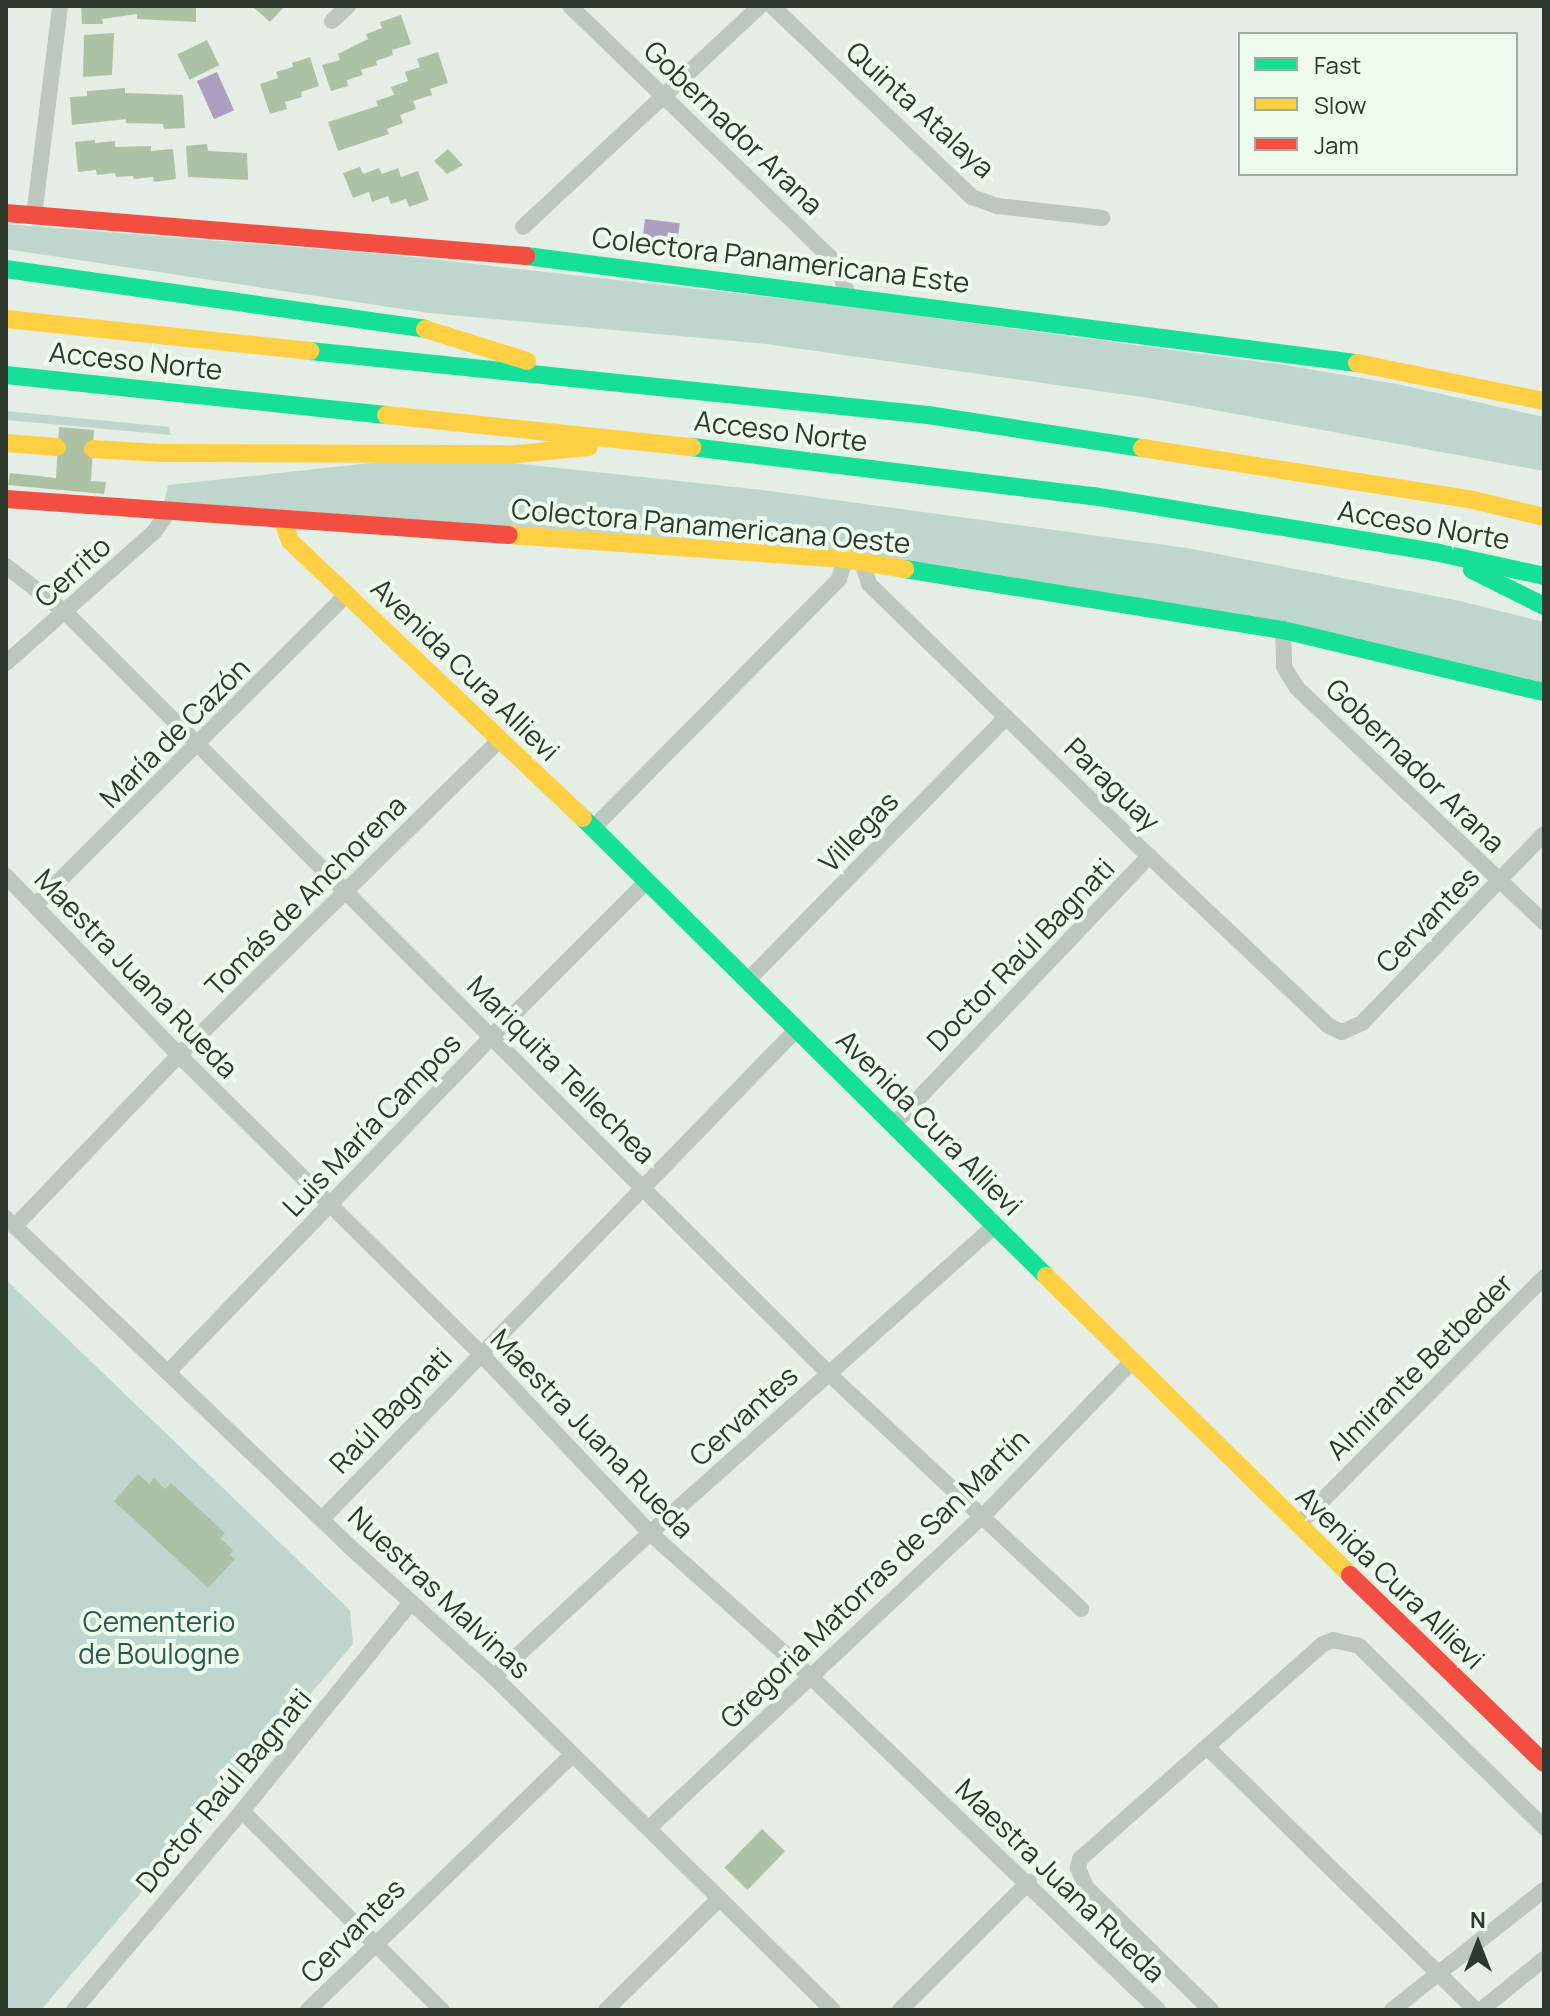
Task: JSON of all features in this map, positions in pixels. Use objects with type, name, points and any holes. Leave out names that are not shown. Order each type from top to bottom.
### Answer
[{"type":"main road","name":"Colectora Panamericana Este","points":[[6,213],[501,253],[848,295],[1296,353],[1407,371],[1544,401]]},
{"type":"main road","points":[[6,269],[441,331],[573,377]]},
{"type":"main road","name":"Acceso Norte","points":[[6,319],[928,415],[1469,499],[1544,517]]},
{"type":"main road","name":"Acceso Norte","points":[[6,375],[650,442],[1093,496],[1435,552],[1544,576]]},
{"type":"main road","points":[[93,449],[162,453],[518,454],[650,442]]},
{"type":"main road","points":[[6,443],[57,447]]},
{"type":"main road","name":"Colectora Panamericana Oeste","points":[[6,499],[853,560],[1283,630],[1544,692]]},
{"type":"main road","points":[[1469,499],[1544,501]]},
{"type":"main road","name":"Avenida Cura Allievi","points":[[282,519],[290,541],[593,828],[895,1123],[994,1227],[1131,1362],[1544,1763]]},
{"type":"main road","points":[[1435,552],[1544,606]]},
{"type":"street","points":[[34,216],[60,6]]},
{"type":"street","points":[[332,21],[348,6]]},
{"type":"street","name":"Gobernador Arana","points":[[570,6],[835,262],[848,295]]},
{"type":"street","points":[[523,227],[760,6]]},
{"type":"street","name":"Quinta Atalaya","points":[[772,6],[972,197],[997,206],[1102,218]]},
{"type":"street","name":"Cerrito","points":[[6,663],[154,532],[168,513]]},
{"type":"street","points":[[593,828],[839,579],[853,560]]},
{"type":"street","name":"Paraguay","points":[[853,560],[869,584],[1149,856],[1329,1026],[1342,1032]]},
{"type":"street","name":"Mariquita Tellechea","points":[[6,566],[65,612],[828,1373],[984,1515],[1081,1609]]},
{"type":"street","name":"María de Cazón","points":[[36,904],[198,746],[347,594]]},
{"type":"street","name":"Gobernador Arana","points":[[1283,630],[1284,667],[1297,688],[1544,922]]},
{"type":"street","name":"Villegas","points":[[747,981],[1006,717]]},
{"type":"street","name":"Tomás de Anchorena","points":[[11,1222],[500,740]]},
{"type":"street","name":"Cervantes","points":[[1342,1032],[1362,1023],[1544,834]]},
{"type":"street","name":"Doctor Raúl Bagnati","points":[[895,1123],[1149,856]]},
{"type":"street","name":"Maestra Juana Rueda","points":[[6,876],[179,1055],[480,1353],[650,1533],[811,1677],[1029,1882],[1158,2010]]},
{"type":"street","name":"Luis María Campos","points":[[169,1371],[492,1036],[647,881]]},
{"type":"street","name":"Raúl Bagnati","points":[[323,1518],[797,1029]]},
{"type":"street","name":"Nuestras Malvinas","points":[[11,1222],[494,1677],[833,2010]]},
{"type":"street","name":"Cervantes","points":[[494,1677],[650,1533],[994,1227]]},
{"type":"street","name":"Almirante Betbeder","points":[[1298,1525],[1544,1277]]},
{"type":"street","name":"Gregoria Matorras de San Martín","points":[[649,1828],[984,1515],[1131,1362]]},
{"type":"street","name":"Doctor Raúl Bagnati","points":[[74,2010],[242,1811],[411,1602]]},
{"type":"street","points":[[1211,2010],[1086,1887],[1078,1868],[1089,1849],[1323,1644],[1333,1640],[1359,1646],[1544,1827]]},
{"type":"street","points":[[1207,1747],[1437,1973],[1479,2010],[1544,1959]]},
{"type":"street","name":"Cervantes","points":[[308,2010],[374,1942],[572,1755]]},
{"type":"street","points":[[242,1811],[442,2010]]},
{"type":"street","points":[[900,2010],[1029,1882]]},
{"type":"street","points":[[1392,2010],[1544,1890]]},
{"type":"street","points":[[606,2010],[719,1899]]},
{"type":"green space","points":[[6,224],[394,255],[830,304],[1284,365],[1397,384],[1544,417],[1544,471],[1149,398],[766,344],[429,313],[6,249]]},
{"type":"green space","points":[[6,411],[169,427],[171,435],[6,420]]},
{"type":"green space","points":[[398,460],[486,460],[762,490],[1187,548],[1460,601],[1544,622],[1544,685],[846,552],[164,504],[168,485]]},
{"type":"green space","name":"Cementerio de Boulogne","points":[[6,1280],[350,1610],[353,1644],[41,2010],[6,2010]]},
{"type":"shaded area","points":[[217,72],[234,110],[214,119],[197,81]]},
{"type":"shaded area","points":[[645,219],[680,223],[678,241],[643,237]]},
{"type":"building","points":[[81,6],[196,6],[196,22],[137,19],[137,14],[102,19],[103,24],[82,24]]},
{"type":"building","points":[[252,6],[285,6],[270,22]]},
{"type":"building","points":[[401,15],[411,44],[392,50],[393,55],[361,70],[363,75],[347,80],[348,86],[331,91],[322,65],[340,60],[338,54],[368,39],[366,34],[382,28],[380,22]]},
{"type":"building","points":[[114,33],[112,75],[83,77],[84,35]]},
{"type":"building","points":[[207,40],[219,65],[190,80],[177,54]]},
{"type":"building","points":[[438,52],[448,83],[430,89],[432,95],[413,101],[416,109],[400,115],[403,123],[387,129],[389,134],[338,151],[328,122],[378,106],[376,101],[394,95],[391,87],[408,81],[405,72],[420,67],[417,59]]},
{"type":"building","points":[[310,57],[319,86],[301,92],[302,97],[285,102],[287,109],[270,114],[260,84],[278,78],[276,72],[293,67],[292,63]]},
{"type":"building","points":[[125,88],[125,93],[183,95],[185,128],[164,129],[163,124],[126,123],[126,119],[72,125],[70,97],[87,96],[87,91]]},
{"type":"building","points":[[95,140],[95,143],[115,141],[115,147],[151,146],[151,151],[173,149],[176,179],[154,182],[153,177],[134,179],[133,176],[116,177],[115,173],[97,175],[96,170],[78,172],[75,142]]},
{"type":"building","points":[[207,144],[208,151],[247,153],[248,180],[188,177],[186,146]]},
{"type":"building","points":[[448,149],[463,165],[447,174],[434,161]]},
{"type":"building","points":[[360,167],[363,174],[379,168],[382,174],[398,168],[401,177],[418,171],[429,200],[409,207],[406,199],[391,204],[388,196],[372,202],[369,192],[353,198],[343,173]]},
{"type":"building","points":[[59,427],[94,430],[91,481],[106,482],[104,494],[8,485],[10,473],[56,478]]},
{"type":"building","points":[[138,1474],[149,1484],[154,1478],[165,1489],[171,1483],[225,1533],[220,1538],[233,1550],[230,1555],[235,1559],[208,1588],[114,1501]]},
{"type":"building","points":[[762,1829],[785,1851],[748,1890],[724,1868]]},
{"type":"traffic: fast","points":[[526,256],[1357,363]]},
{"type":"traffic: fast","points":[[6,269],[425,329]]},
{"type":"traffic: fast","points":[[310,351],[928,415],[1142,448]]},
{"type":"traffic: fast","points":[[6,375],[386,415]]},
{"type":"traffic: fast","points":[[692,447],[1093,496],[1435,552],[1544,576]]},
{"type":"traffic: fast","points":[[905,569],[1283,630],[1544,692]]},
{"type":"traffic: fast","points":[[1472,570],[1544,606]]},
{"type":"traffic: fast","points":[[583,818],[1046,1276]]},
{"type":"traffic: slow","points":[[6,319],[310,351]]},
{"type":"traffic: slow","points":[[425,329],[527,361]]},
{"type":"traffic: slow","points":[[1357,363],[1544,401]]},
{"type":"traffic: slow","points":[[386,415],[692,447]]},
{"type":"traffic: slow","points":[[6,443],[57,447]]},
{"type":"traffic: slow","points":[[93,449],[162,453],[518,454],[589,447]]},
{"type":"traffic: slow","points":[[1142,448],[1469,499],[1544,517]]},
{"type":"traffic: slow","points":[[282,519],[290,541],[583,818]]},
{"type":"traffic: slow","points":[[509,535],[845,559],[905,569]]},
{"type":"traffic: slow","points":[[1046,1276],[1350,1575]]},
{"type":"traffic: jam","points":[[6,213],[526,256]]},
{"type":"traffic: jam","points":[[6,499],[509,535]]},
{"type":"traffic: jam","points":[[1350,1575],[1544,1763]]}]
